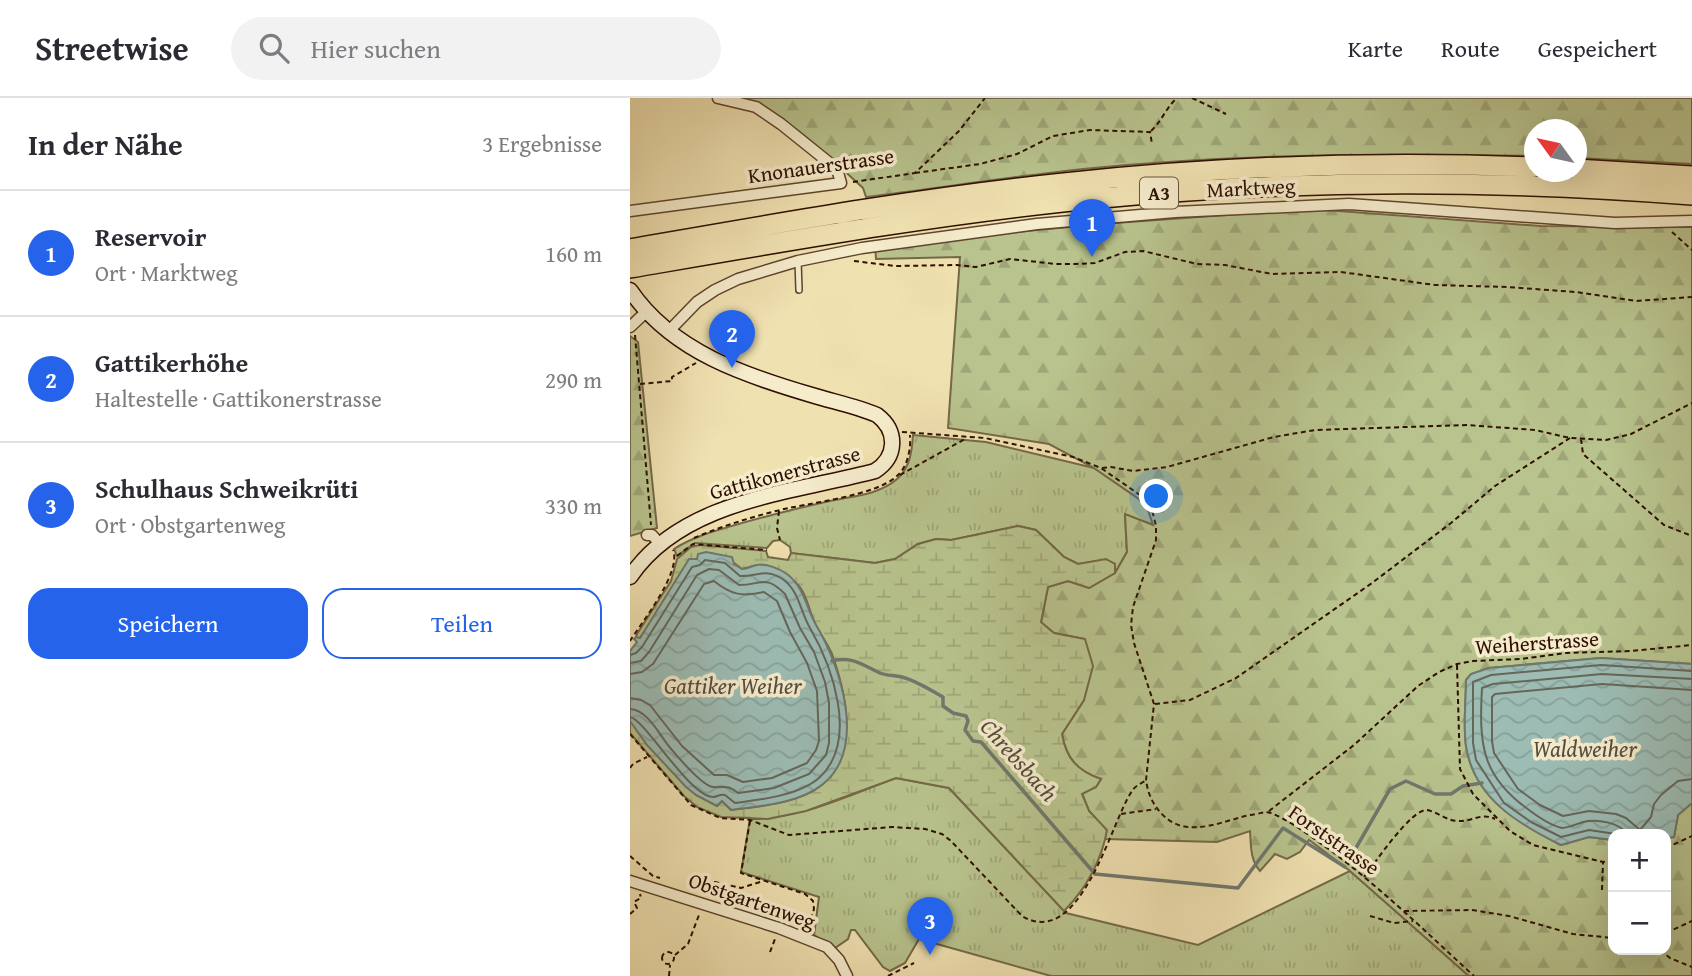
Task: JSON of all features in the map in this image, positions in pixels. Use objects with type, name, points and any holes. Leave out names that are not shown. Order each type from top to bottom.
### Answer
[{"type":"highway","name":"A3","points":[[630,249],[873,208],[1107,178],[1328,166],[1524,167]]},
{"type":"highway","points":[[1587,170],[1692,176]]},
{"type":"highway","name":"A3","points":[[630,268],[963,214],[1095,198],[1199,190],[1409,183],[1545,186],[1692,195]]},
{"type":"main road","name":"Gattikonerstrasse","points":[[630,290],[668,332],[694,349],[771,383],[877,415],[892,433],[893,447],[890,457],[874,471],[757,499],[724,509],[682,528],[630,577]]},
{"type":"street","points":[[718,98],[756,107],[781,124],[837,169],[841,183]]},
{"type":"street","name":"Knonauerstrasse","points":[[630,211],[841,183]]},
{"type":"street","name":"Marktweg","points":[[668,332],[697,302],[715,290],[738,279],[798,261],[852,250],[1109,216],[1302,204],[1398,206],[1615,223],[1692,221]]},
{"type":"street","points":[[633,330],[647,311]]},
{"type":"street","points":[[649,531],[667,545]]},
{"type":"street","name":"Obstgartenweg","points":[[630,881],[702,899],[827,947],[839,960],[847,976]]},
{"type":"lane","points":[[798,261],[799,290]]},
{"type":"path","name":"Knonauerstrasse","points":[[841,183],[915,173],[959,131],[985,98]]},
{"type":"path","points":[[915,173],[980,164],[1017,153],[1052,136],[1090,130],[1150,132],[1160,123],[1164,110],[1177,98]]},
{"type":"path","points":[[1192,98],[1226,114]]},
{"type":"path","points":[[1150,132],[1152,144]]},
{"type":"path","points":[[1662,221],[1692,250]]},
{"type":"path","points":[[845,260],[895,266],[976,267],[1010,259],[1056,264],[1096,263],[1125,252],[1143,251],[1197,264],[1224,265],[1272,274],[1341,272],[1435,285],[1576,292],[1636,301],[1692,297]]},
{"type":"path","points":[[630,343],[633,330]]},
{"type":"path","points":[[633,330],[649,531]]},
{"type":"path","points":[[639,384],[672,381],[671,377],[697,362]]},
{"type":"path","points":[[1101,468],[1133,471],[1167,467],[1274,437],[1315,430],[1467,425],[1535,430],[1570,438],[1606,440],[1631,433],[1692,403]]},
{"type":"path","points":[[892,433],[910,431],[985,438],[1073,457],[1101,468],[1140,495],[1151,506],[1156,540],[1133,607],[1131,625],[1134,643],[1154,704],[1146,780],[1148,792],[1157,809],[1121,814]]},
{"type":"path","points":[[899,475],[908,458],[910,435]]},
{"type":"path","points":[[693,538],[779,510],[878,488],[968,437]]},
{"type":"path","points":[[1154,704],[1190,700],[1236,678],[1372,583],[1495,486],[1570,438]]},
{"type":"path","points":[[1581,439],[1584,454],[1664,525],[1692,536]]},
{"type":"path","points":[[779,510],[777,528],[780,540]]},
{"type":"path","points":[[630,641],[662,592],[676,557],[693,544],[767,550]]},
{"type":"path","points":[[667,545],[676,557]]},
{"type":"path","name":"Weiherstrasse","points":[[1268,812],[1354,745],[1418,686],[1457,664],[1566,653],[1631,651],[1660,646],[1692,645]]},
{"type":"path","points":[[1521,653],[1521,659]]},
{"type":"path","points":[[1457,664],[1460,769],[1468,789],[1498,822]]},
{"type":"path","points":[[630,734],[682,796],[697,808],[720,818],[750,820],[789,835],[892,827],[925,829],[942,834],[1022,916],[1030,920],[1047,921],[1072,906],[1092,878],[1133,789],[1146,780]]},
{"type":"path","points":[[630,768],[648,757]]},
{"type":"path","name":"Forststrasse","points":[[1157,809],[1168,820],[1183,828],[1205,827],[1268,812],[1288,822],[1364,877],[1474,976]]},
{"type":"path","points":[[1364,877],[1410,819],[1421,811],[1429,810],[1454,821],[1484,815],[1533,845],[1608,861]]},
{"type":"path","points":[[750,820],[741,873],[805,894],[813,901],[814,909],[805,938]]},
{"type":"path","points":[[1671,846],[1692,836]]},
{"type":"path","points":[[630,856],[653,876],[666,880]]},
{"type":"path","points":[[1602,890],[1603,862]]},
{"type":"path","points":[[670,976],[670,964],[675,955],[688,944],[702,899],[715,882],[741,888],[764,881]]},
{"type":"path","points":[[630,914],[637,908],[634,902],[641,898],[641,892]]},
{"type":"path","points":[[1404,911],[1472,910],[1509,916],[1573,934],[1608,938]]},
{"type":"path","points":[[1370,916],[1394,923],[1414,921]]},
{"type":"path","points":[[1671,931],[1692,921]]},
{"type":"path","points":[[770,952],[779,929]]},
{"type":"path","points":[[670,964],[665,963],[662,956],[667,951],[675,955]]},
{"type":"path","points":[[1666,955],[1692,967]]},
{"type":"path","points":[[888,976],[914,964]]},
{"type":"green space","points":[[734,98],[1692,98],[1692,164],[1587,159],[1587,119],[1524,119],[1524,156],[1365,155],[1196,160],[1028,175],[866,197],[863,188],[803,135],[753,104]]},
{"type":"green space","points":[[1312,209],[1541,226],[1692,227],[1692,664],[1601,658],[1489,668],[1471,674],[1466,680],[1465,722],[1466,746],[1471,764],[1478,780],[1500,807],[1529,828],[1561,845],[1589,837],[1608,839],[1608,955],[1671,955],[1671,837],[1674,837],[1678,815],[1692,803],[1692,976],[1469,976],[1350,871],[1309,840],[1300,852],[1287,859],[1275,854],[1260,871],[1253,857],[1250,831],[1217,842],[1105,839],[1106,830],[1089,811],[1082,793],[1096,787],[1101,779],[1085,772],[1074,763],[1066,750],[1062,734],[1084,700],[1085,639],[1054,633],[1041,623],[1048,587],[1068,581],[1089,588],[1115,573],[1127,552],[1125,514],[1153,525],[1148,510],[1139,499],[1094,468],[1049,444],[948,428],[960,257],[876,259],[875,245],[1101,224]]},
{"type":"green space","points":[[630,336],[638,342],[657,528],[630,536]]},
{"type":"green space","points":[[913,435],[986,442],[1094,468],[1139,499],[1148,510],[1154,525],[1125,515],[1127,552],[1115,573],[1115,564],[1106,560],[1078,564],[1064,557],[1036,530],[1018,526],[951,540],[936,539],[918,544],[895,559],[875,563],[791,553],[790,547],[780,540],[773,541],[767,548],[695,543],[677,556],[674,549],[712,532],[783,512],[865,494],[890,484],[908,464]]},
{"type":"green space","points":[[1018,526],[1036,530],[1064,557],[1078,564],[1106,559],[1115,564],[1115,573],[1089,588],[1068,581],[1048,587],[1041,622],[1054,633],[1085,639],[1093,666],[1084,700],[1062,734],[1074,763],[1101,779],[1096,787],[1082,794],[1089,811],[1107,830],[1092,873],[1080,893],[1064,911],[949,788],[896,778],[806,811],[768,819],[721,817],[697,807],[684,796],[630,733],[630,721],[696,795],[717,806],[722,801],[731,810],[755,807],[806,794],[826,781],[836,768],[846,737],[846,720],[845,703],[832,654],[802,591],[792,580],[757,565],[742,569],[734,563],[697,559],[639,639],[637,634],[671,581],[677,559],[691,547],[700,545],[766,551],[768,557],[788,560],[791,553],[875,563],[895,559],[918,544],[936,539],[951,540]]},
{"type":"green space","points":[[896,778],[949,788],[1066,913],[1198,945],[1350,871],[1469,976],[1051,976],[919,939],[905,963],[890,971],[883,967],[855,930],[851,930],[848,939],[835,948],[814,935],[819,897],[741,872],[750,819],[806,811]]},
{"type":"water","name":"Gattiker Weiher","points":[[706,552],[732,557],[734,564],[742,569],[757,565],[777,568],[793,579],[834,662],[845,706],[847,728],[844,750],[837,768],[823,784],[802,796],[779,803],[731,810],[722,801],[717,806],[686,787],[647,745],[630,721],[630,651],[637,642],[634,639],[640,638],[689,559],[697,559],[698,554]]},
{"type":"water","name":"Waldweiher","points":[[1601,658],[1692,664],[1692,803],[1678,815],[1674,837],[1671,837],[1671,829],[1608,829],[1608,839],[1589,837],[1561,845],[1529,828],[1500,807],[1478,780],[1466,746],[1466,680],[1471,674],[1489,668]]},
{"type":"waterway","name":"Chrebsbach","points":[[832,661],[857,662],[883,674],[913,681],[943,697],[943,706],[953,713],[966,716],[968,721],[965,730],[973,741],[981,742],[1095,874],[1238,888],[1283,828],[1345,867]]},
{"type":"waterway","name":"Chrebsbach","points":[[1349,860],[1390,789],[1406,781],[1435,794],[1451,794],[1463,786],[1482,783]]},
{"type":"place","name":"Reservoir","points":[[1092,257]]},
{"type":"place","name":"Gattikerhöhe","points":[[732,368]]},
{"type":"place","name":"Schulhaus Schweikrüti","points":[[930,955]]}]
